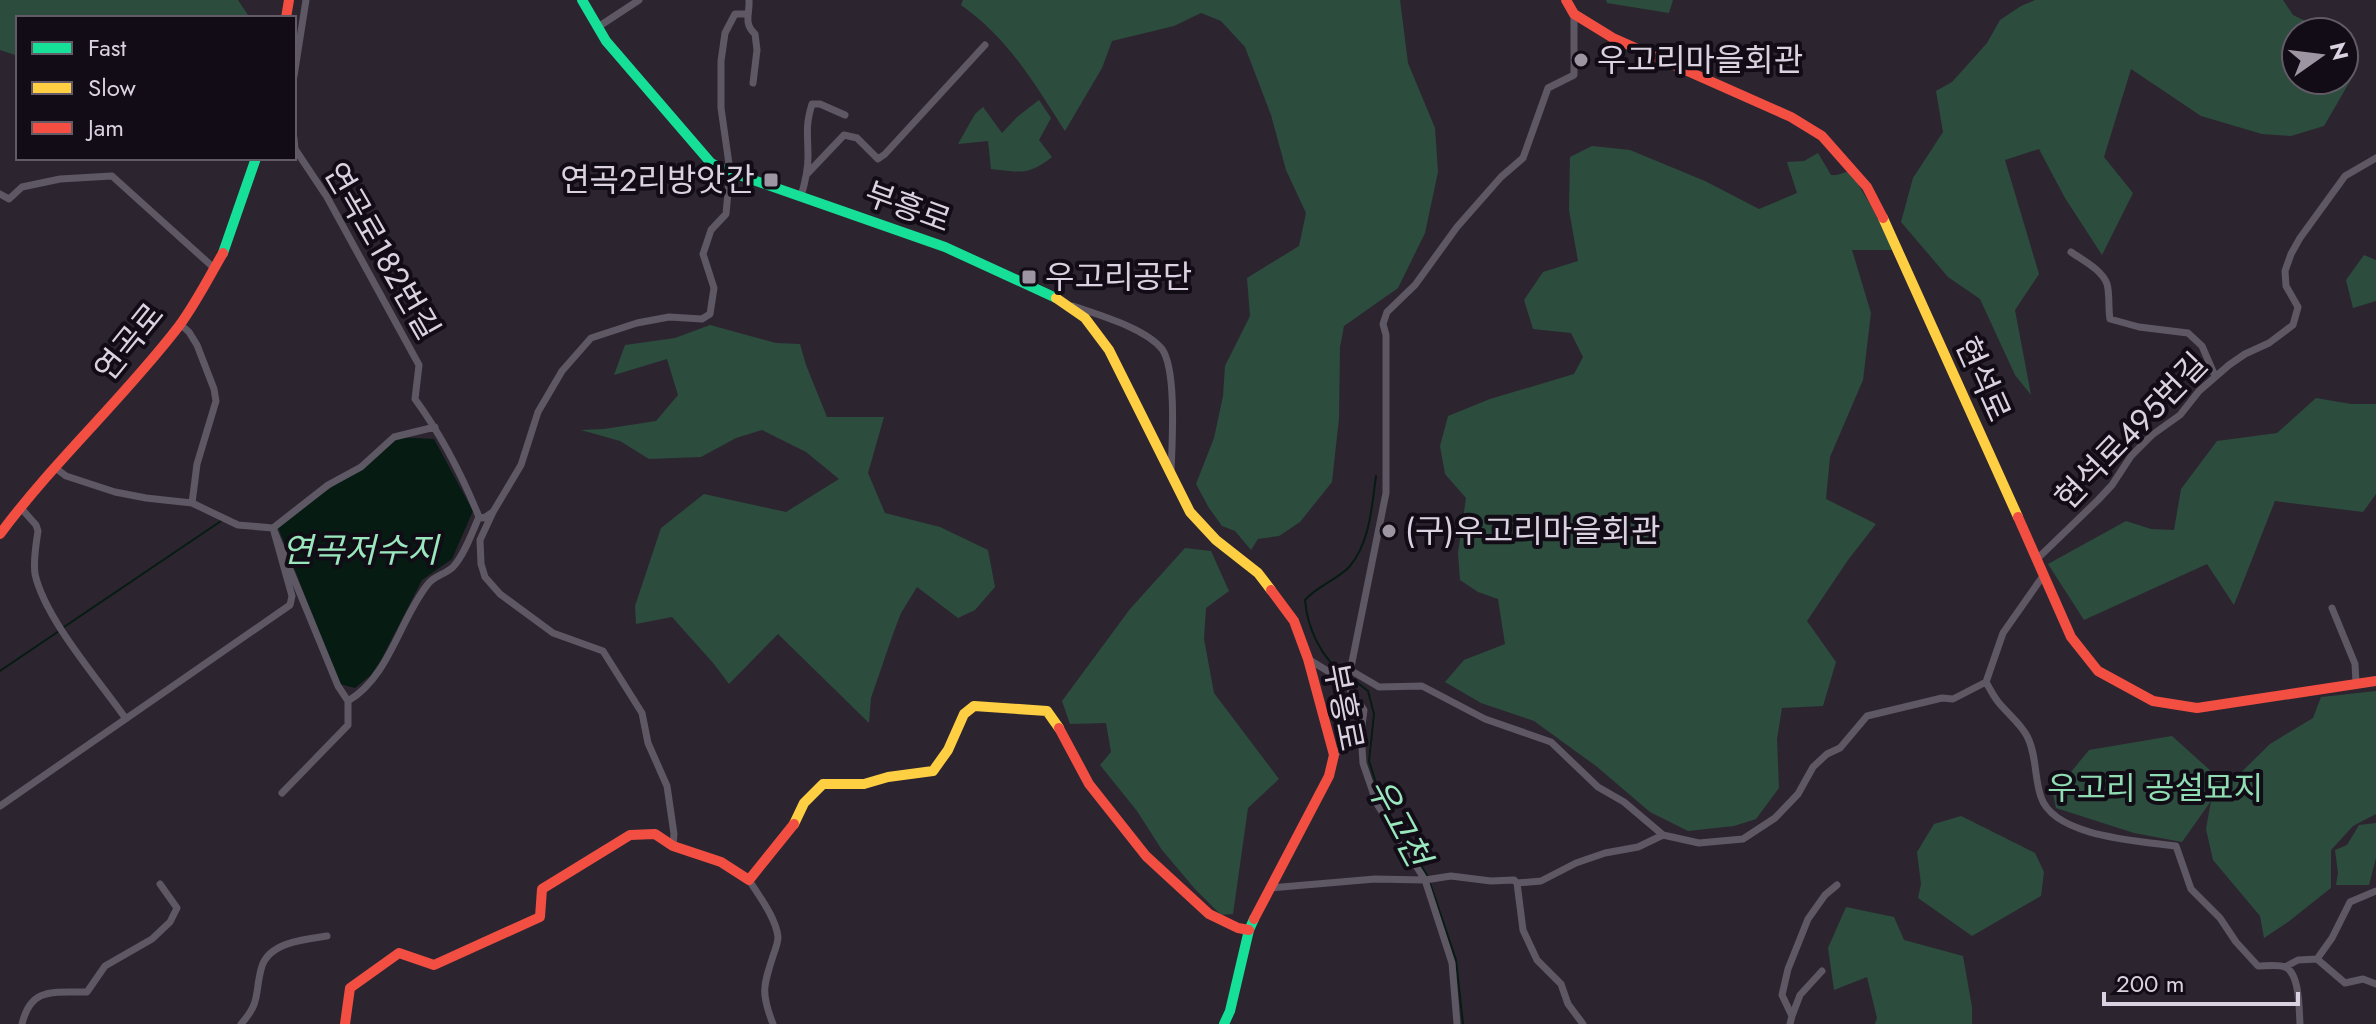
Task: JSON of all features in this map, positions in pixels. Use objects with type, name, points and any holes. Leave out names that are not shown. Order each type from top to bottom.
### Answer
[{"type":"street","points":[[296,63],[306,0]]},
{"type":"street","name":"부흥로","points":[[582,0],[606,41],[711,163],[945,247],[1064,302],[1122,324],[1160,347],[1168,360],[1173,422],[1171,475]]},
{"type":"street","points":[[598,27],[639,0]]},
{"type":"street","points":[[749,0],[746,14],[748,27],[755,34],[757,50],[753,83]]},
{"type":"street","name":"현석로","points":[[1566,0],[1574,14],[1613,38],[1791,117],[1822,136],[1867,187],[1886,223],[2071,637],[2098,671],[2153,701],[2197,708],[2376,681]]},
{"type":"street","points":[[673,846],[667,786],[648,743],[642,713],[603,651],[553,633],[500,594],[485,577],[480,540],[521,465],[538,412],[562,371],[591,338],[637,323],[669,317],[702,319],[710,314],[714,288],[703,254],[711,230],[726,214],[730,171],[721,108],[721,61],[725,33],[735,14],[746,14]]},
{"type":"street","points":[[1457,1024],[1452,963],[1425,880],[1377,804],[1363,763],[1361,733],[1364,710],[1347,676],[1386,493],[1386,335],[1383,324],[1387,312],[1415,285],[1457,227],[1501,177],[1523,158],[1548,88],[1574,75],[1574,14]]},
{"type":"street","points":[[807,174],[844,135],[857,138],[878,159],[885,154],[985,45]]},
{"type":"street","points":[[801,196],[807,174],[806,125],[812,104],[820,104],[845,115]]},
{"type":"street","name":"연곡로182번길","points":[[296,150],[327,197],[419,365],[415,399],[463,477],[479,517]]},
{"type":"street","name":"현석로495번길","points":[[2036,560],[2112,485],[2131,456],[2152,435],[2180,415],[2215,376],[2293,325],[2298,307],[2286,286],[2285,271],[2291,254],[2345,176],[2376,158]]},
{"type":"street","name":"연곡로","points":[[0,534],[54,467],[180,324],[224,252],[255,160]]},
{"type":"street","points":[[0,194],[9,199],[22,187],[60,179],[112,176],[214,268]]},
{"type":"street","points":[[2071,252],[2098,271],[2107,283],[2110,319],[2139,327],[2188,333],[2202,346],[2215,376]]},
{"type":"street","name":"부흥로","points":[[1064,302],[1085,318],[1109,350],[1190,512],[1216,540],[1258,573],[1294,621],[1308,659],[1334,755],[1329,776],[1249,930],[1230,1011],[1224,1024]]},
{"type":"street","points":[[180,324],[197,345],[216,401],[197,464],[192,503]]},
{"type":"street","points":[[54,467],[66,476],[115,492],[192,503],[221,515],[229,522],[273,528],[328,485],[361,467],[394,437],[435,427]]},
{"type":"street","points":[[20,507],[36,525],[35,571],[40,594],[126,719]]},
{"type":"street","points":[[348,701],[356,697],[372,679],[395,645],[400,630],[430,581],[453,567],[479,517],[484,518],[493,512]]},
{"type":"street","points":[[273,528],[338,686],[348,701],[348,725],[282,793]]},
{"type":"street","points":[[0,806],[290,605],[292,596],[273,528]]},
{"type":"street","points":[[1308,659],[1379,687],[1422,686],[1485,719],[1551,742],[1598,787],[1624,802],[1663,835],[1699,843],[1743,839],[1775,818],[1798,794],[1813,767],[1827,754],[1840,748],[1867,716],[1942,698],[1953,699],[1986,682],[2003,633],[2043,576]]},
{"type":"street","points":[[2332,608],[2355,664],[2356,683]]},
{"type":"street","points":[[1986,682],[1998,702],[2021,725],[2029,740],[2041,797],[2048,812],[2062,821],[2111,837],[2176,846],[2191,889],[2220,918],[2258,966],[2285,967],[2305,958],[2317,959],[2345,983],[2363,979],[2376,984]]},
{"type":"street","points":[[749,880],[790,831],[804,803],[823,784],[864,784],[888,777],[933,771],[948,750],[964,714],[974,706],[1047,711],[1065,737],[1089,784],[1146,856],[1209,914],[1249,930]]},
{"type":"street","points":[[1334,755],[1361,733]]},
{"type":"street","points":[[345,1024],[350,988],[399,953],[434,965],[540,917],[542,889],[630,835],[655,834],[673,846],[721,862],[749,880],[774,923],[778,939],[763,992],[773,1024]]},
{"type":"street","points":[[1269,888],[1451,876],[1491,881],[1514,880],[1517,883],[1541,881],[1576,863],[1605,853],[1638,847],[1663,835]]},
{"type":"street","points":[[1517,883],[1523,930],[1537,960],[1561,984],[1568,1004],[1583,1024]]},
{"type":"street","points":[[22,1024],[26,1009],[39,996],[87,992],[105,966],[152,939],[170,922],[177,908],[160,884]]},
{"type":"street","points":[[1791,1020],[1782,995],[1788,969],[1808,919],[1825,895],[1837,885]]},
{"type":"street","points":[[2317,959],[2332,938],[2350,902],[2376,891]]},
{"type":"street","points":[[241,1024],[251,1013],[258,997],[262,965],[269,954],[296,941],[327,936]]},
{"type":"street","points":[[2285,967],[2296,983],[2300,1024]]},
{"type":"street","points":[[1791,1020],[1800,995],[1822,971]]},
{"type":"green space","points":[[0,0],[238,0],[249,16],[16,16],[16,55],[0,50]]},
{"type":"green space","points":[[963,0],[1400,0],[1408,63],[1435,128],[1438,172],[1425,233],[1398,288],[1344,326],[1332,482],[1300,522],[1279,536],[1258,539],[1251,550],[1235,531],[1222,526],[1196,484],[1214,438],[1223,396],[1225,366],[1250,316],[1247,278],[1299,246],[1306,213],[1286,170],[1271,115],[1245,47],[1221,21],[1201,13],[1174,26],[1112,41],[1102,68],[1065,131],[1007,47],[961,5]]},
{"type":"green space","points":[[1606,0],[1673,0],[1669,13],[1607,3]]},
{"type":"green space","points":[[2035,0],[2283,0],[2295,16],[2280,16],[2280,96],[2341,96],[2324,126],[2291,136],[2262,134],[2201,116],[2131,69],[2104,157],[2133,193],[2102,255],[2065,198],[2039,149],[2005,160],[2039,274],[2015,310],[2031,395],[2015,375],[1980,299],[1948,277],[1901,222],[1913,178],[1943,132],[1936,91],[1952,82],[1987,43],[2000,20]]},
{"type":"green space","points":[[1039,100],[1051,118],[1039,140],[1052,157],[1036,167],[1017,172],[991,169],[988,141],[958,144],[975,114],[983,107],[1002,133]]},
{"type":"green space","points":[[1592,146],[1630,150],[1705,181],[1759,209],[1797,193],[1787,162],[1804,161],[1818,153],[1831,175],[1850,171],[1893,250],[1852,250],[1871,313],[1863,380],[1830,457],[1826,499],[1876,524],[1807,621],[1836,662],[1823,706],[1782,708],[1777,739],[1779,788],[1756,819],[1734,826],[1688,831],[1650,812],[1596,766],[1534,721],[1481,703],[1445,682],[1464,660],[1505,644],[1498,599],[1478,592],[1460,580],[1458,553],[1466,498],[1445,474],[1440,446],[1448,416],[1490,399],[1574,374],[1583,357],[1571,333],[1533,329],[1524,300],[1543,272],[1578,261],[1569,210],[1570,157]]},
{"type":"green space","points":[[2364,255],[2376,260],[2376,301],[2353,308],[2346,280]]},
{"type":"green space","points":[[710,325],[776,343],[800,344],[827,417],[884,417],[868,473],[885,513],[940,527],[988,550],[995,587],[975,610],[958,618],[917,587],[901,613],[893,634],[871,698],[869,723],[778,634],[729,684],[672,617],[636,624],[635,606],[661,528],[704,494],[786,512],[839,479],[806,452],[762,430],[736,438],[701,457],[649,459],[620,441],[581,430],[656,421],[678,395],[667,359],[614,375],[625,345],[675,338]]},
{"type":"green space","points":[[2316,398],[2351,404],[2376,404],[2376,494],[2363,512],[2275,501],[2234,605],[2207,564],[2084,620],[2048,564],[2126,521],[2151,529],[2174,530],[2181,489],[2217,441],[2277,433]]},
{"type":"green space","points":[[1185,548],[1211,551],[1229,591],[1206,608],[1204,639],[1214,693],[1279,779],[1248,808],[1233,914],[1221,915],[1195,889],[1162,850],[1137,811],[1100,765],[1111,752],[1106,723],[1070,724],[1062,701],[1130,609]]},
{"type":"green space","name":"우고리 공설묘지","points":[[2376,691],[2376,814],[2353,826],[2331,850],[2331,888],[2264,938],[2260,916],[2213,860],[2206,829],[2211,801],[2182,842],[2134,833],[2056,808],[2053,794],[2089,750],[2172,736],[2222,781],[2213,800],[2270,744],[2313,718],[2321,697]]},
{"type":"green space","points":[[1961,816],[2035,853],[2044,872],[2041,896],[1972,936],[1918,898],[1921,884],[1917,852],[1934,824]]},
{"type":"green space","points":[[2376,823],[2376,858],[2369,885],[2336,885],[2335,850],[2347,845],[2359,825]]},
{"type":"green space","points":[[1846,907],[1894,917],[1904,940],[1963,956],[1972,1024],[1875,1024],[1877,1018],[1867,977],[1834,990],[1828,948]]},
{"type":"water","name":"연곡저수지","points":[[394,437],[434,439],[473,511],[452,559],[422,580],[382,658],[371,675],[355,688],[340,684],[277,525],[361,467]]},
{"type":"waterway","name":"우고천","points":[[1345,674],[1336,668],[1317,642],[1305,600],[1345,571],[1357,556],[1369,523],[1376,476]]},
{"type":"waterway","points":[[64,627],[221,521]]},
{"type":"waterway","points":[[0,671],[59,631]]},
{"type":"waterway","name":"우고천","points":[[1350,677],[1368,691],[1374,714],[1369,761],[1382,802],[1428,877]]},
{"type":"waterway","name":"우고천","points":[[1430,883],[1456,960],[1463,1024]]},
{"type":"traffic: fast","points":[[582,0],[606,41],[711,163],[945,247],[1056,298]]},
{"type":"traffic: fast","points":[[223,253],[255,160]]},
{"type":"traffic: fast","points":[[1224,1024],[1254,919]]},
{"type":"traffic: slow","points":[[1883,218],[2018,517]]},
{"type":"traffic: slow","points":[[1056,298],[1085,318],[1109,350],[1190,512],[1216,540],[1258,573],[1271,590]]},
{"type":"traffic: slow","points":[[794,824],[804,803],[823,784],[864,784],[888,777],[933,771],[948,750],[964,714],[974,706],[1047,711],[1059,728]]},
{"type":"traffic: jam","points":[[286,16],[289,0]]},
{"type":"traffic: jam","points":[[1566,0],[1574,14],[1613,38],[1791,117],[1822,136],[1867,187],[1883,218]]},
{"type":"traffic: jam","points":[[0,534],[179,326],[223,253]]},
{"type":"traffic: jam","points":[[2018,517],[2071,637],[2098,671],[2153,701],[2197,708],[2376,681]]},
{"type":"traffic: jam","points":[[1254,919],[1329,776],[1334,755],[1308,659],[1294,621],[1271,590]]},
{"type":"traffic: jam","points":[[1059,728],[1089,784],[1146,856],[1209,914],[1249,930]]},
{"type":"traffic: jam","points":[[345,1024],[350,988],[399,953],[434,965],[540,917],[542,889],[630,835],[655,834],[673,846],[721,862],[749,880],[794,824]]},
{"type":"place","name":"우고리마을회관","points":[[1581,60]]},
{"type":"place","name":"연곡2리방앗간","points":[[771,180]]},
{"type":"place","name":"우고리공단","points":[[1029,277]]},
{"type":"place","name":"(구)우고리마을회관","points":[[1389,531]]}]
